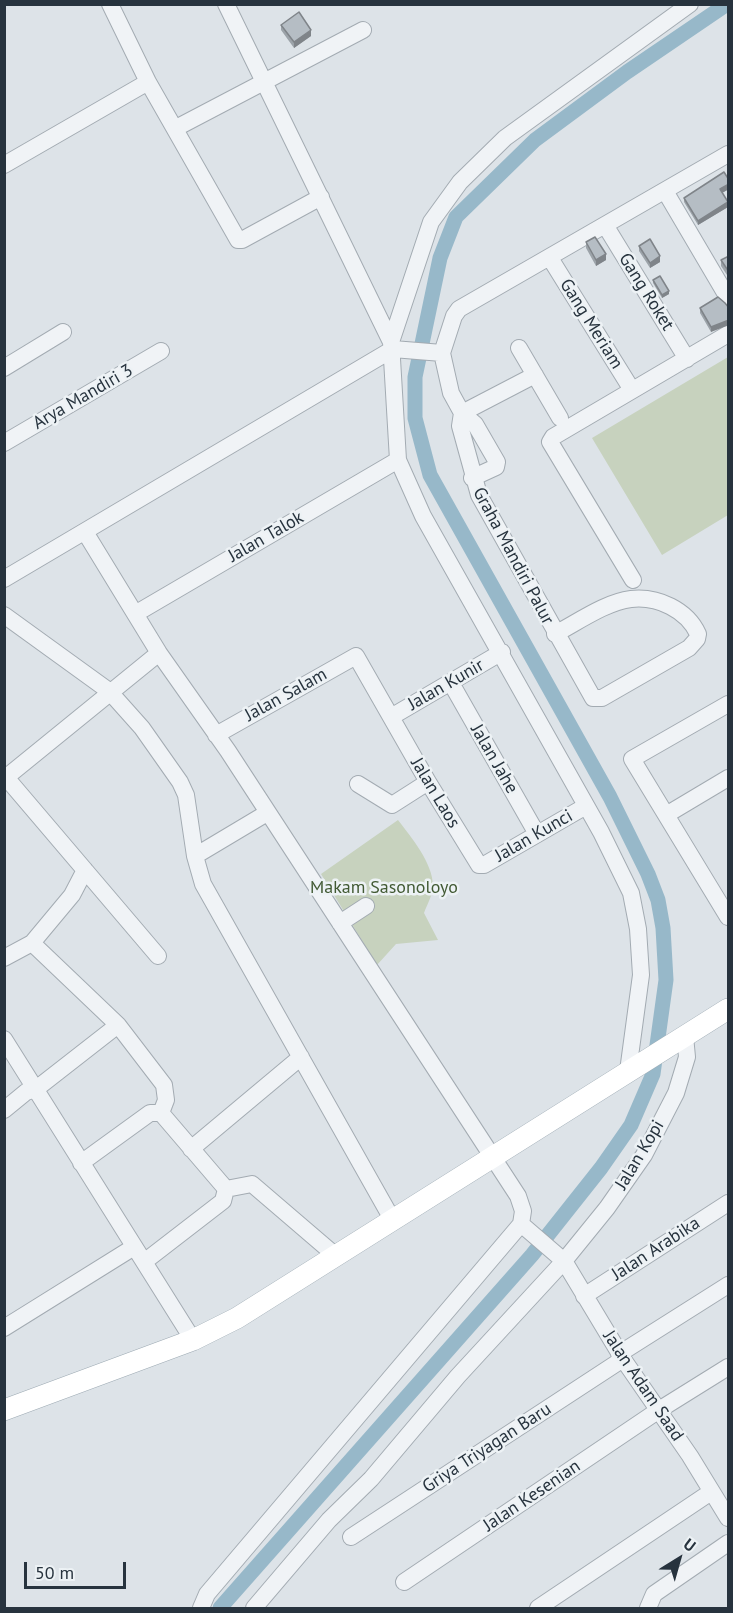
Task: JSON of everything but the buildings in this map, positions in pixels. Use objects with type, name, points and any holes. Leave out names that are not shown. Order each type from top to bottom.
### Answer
[{"type":"main road","points":[[4,1410],[193,1340],[237,1318],[729,1009]]},
{"type":"street","points":[[110,4],[148,82],[238,240],[242,240],[321,197]]},
{"type":"street","points":[[226,4],[394,347]]},
{"type":"street","points":[[632,1068],[640,975],[638,930],[631,893],[502,652],[423,516],[398,460],[394,347],[431,222],[477,163],[505,138],[690,4]]},
{"type":"street","points":[[176,128],[363,30]]},
{"type":"street","points":[[4,165],[148,82]]},
{"type":"street","points":[[4,579],[394,347],[438,352],[459,309],[728,155]]},
{"type":"street","points":[[665,191],[729,298]]},
{"type":"street","name":"Gang Roket","points":[[605,225],[687,358]]},
{"type":"street","name":"Gang Meriam","points":[[550,258],[632,390]]},
{"type":"street","points":[[4,368],[63,332]]},
{"type":"street","points":[[633,580],[550,442],[632,390],[729,334]]},
{"type":"street","points":[[519,348],[560,418]]},
{"type":"street","name":"Arya Mandiri 3","points":[[4,443],[161,351]]},
{"type":"street","name":"Graha Mandiri Palur","points":[[438,352],[450,389],[462,413],[475,423],[497,462],[496,467],[472,478]]},
{"type":"street","points":[[462,413],[535,375]]},
{"type":"street","name":"Graha Mandiri Palur","points":[[462,413],[460,426],[472,478],[479,495],[555,633],[593,698],[597,700],[688,648],[697,639],[698,634],[671,606],[632,599],[612,605],[555,633]]},
{"type":"street","name":"Jalan Talok","points":[[135,614],[398,460]]},
{"type":"street","points":[[85,532],[159,653],[216,735],[493,1157],[518,1196],[523,1211],[523,1226],[207,1594],[201,1608]]},
{"type":"street","points":[[4,615],[109,691],[142,728],[180,782],[186,795],[195,856],[211,900],[392,1219]]},
{"type":"street","name":"Jalan Kunir","points":[[391,717],[502,652]]},
{"type":"street","points":[[158,956],[5,777],[159,653]]},
{"type":"street","name":"Jalan Salam","points":[[216,735],[356,656]]},
{"type":"street","name":"Jalan Laos","points":[[356,656],[428,782],[476,862],[481,865]]},
{"type":"street","name":"Jalan Jahe","points":[[451,683],[537,834]]},
{"type":"street","points":[[729,704],[632,759],[729,917]]},
{"type":"street","points":[[666,814],[729,778]]},
{"type":"street","points":[[358,784],[392,805],[428,782]]},
{"type":"street","name":"Jalan Kunci","points":[[481,865],[586,806]]},
{"type":"street","points":[[195,856],[267,813]]},
{"type":"street","points":[[4,958],[32,943],[72,895],[85,870]]},
{"type":"street","points":[[340,923],[366,906]]},
{"type":"street","points":[[32,943],[118,1025],[164,1085],[166,1100],[161,1113]]},
{"type":"street","points":[[4,1110],[26,1092],[36,1089],[118,1025]]},
{"type":"street","name":"Jalan Kopi","points":[[254,1608],[329,1520],[370,1479],[607,1208],[644,1155],[676,1093],[687,1057],[684,1037]]},
{"type":"street","points":[[4,1039],[193,1340]]},
{"type":"street","points":[[191,1149],[301,1057]]},
{"type":"street","points":[[81,1162],[150,1113],[161,1113]]},
{"type":"street","points":[[161,1113],[226,1189]]},
{"type":"street","points":[[226,1189],[252,1184],[336,1256]]},
{"type":"street","points":[[144,1262],[223,1201],[226,1189]]},
{"type":"street","name":"Jalan Arabika","points":[[584,1296],[729,1203]]},
{"type":"street","name":"Jalan Adam Saad","points":[[523,1226],[561,1258],[621,1357],[659,1410],[729,1518]]},
{"type":"street","points":[[4,1328],[134,1247]]},
{"type":"street","name":"Griya Triyagan Baru","points":[[351,1537],[729,1285]]},
{"type":"street","name":"Jalan Kesenian","points":[[404,1582],[659,1410],[729,1367]]},
{"type":"street","points":[[538,1608],[711,1492]]},
{"type":"street","points":[[648,1608],[654,1594],[729,1544]]},
{"type":"green space","points":[[728,357],[728,515],[662,555],[592,438]]},
{"type":"green space","name":"Makam Sasonoloyo","points":[[398,820],[425,859],[432,877],[433,889],[424,913],[438,940],[396,944],[377,965],[321,874]]},
{"type":"waterway","points":[[220,1608],[532,1255],[601,1168],[631,1125],[653,1074],[666,980],[663,928],[658,900],[648,874],[610,797],[430,475],[415,418],[415,377],[440,258],[456,217],[535,140],[627,72],[727,4]]}]
